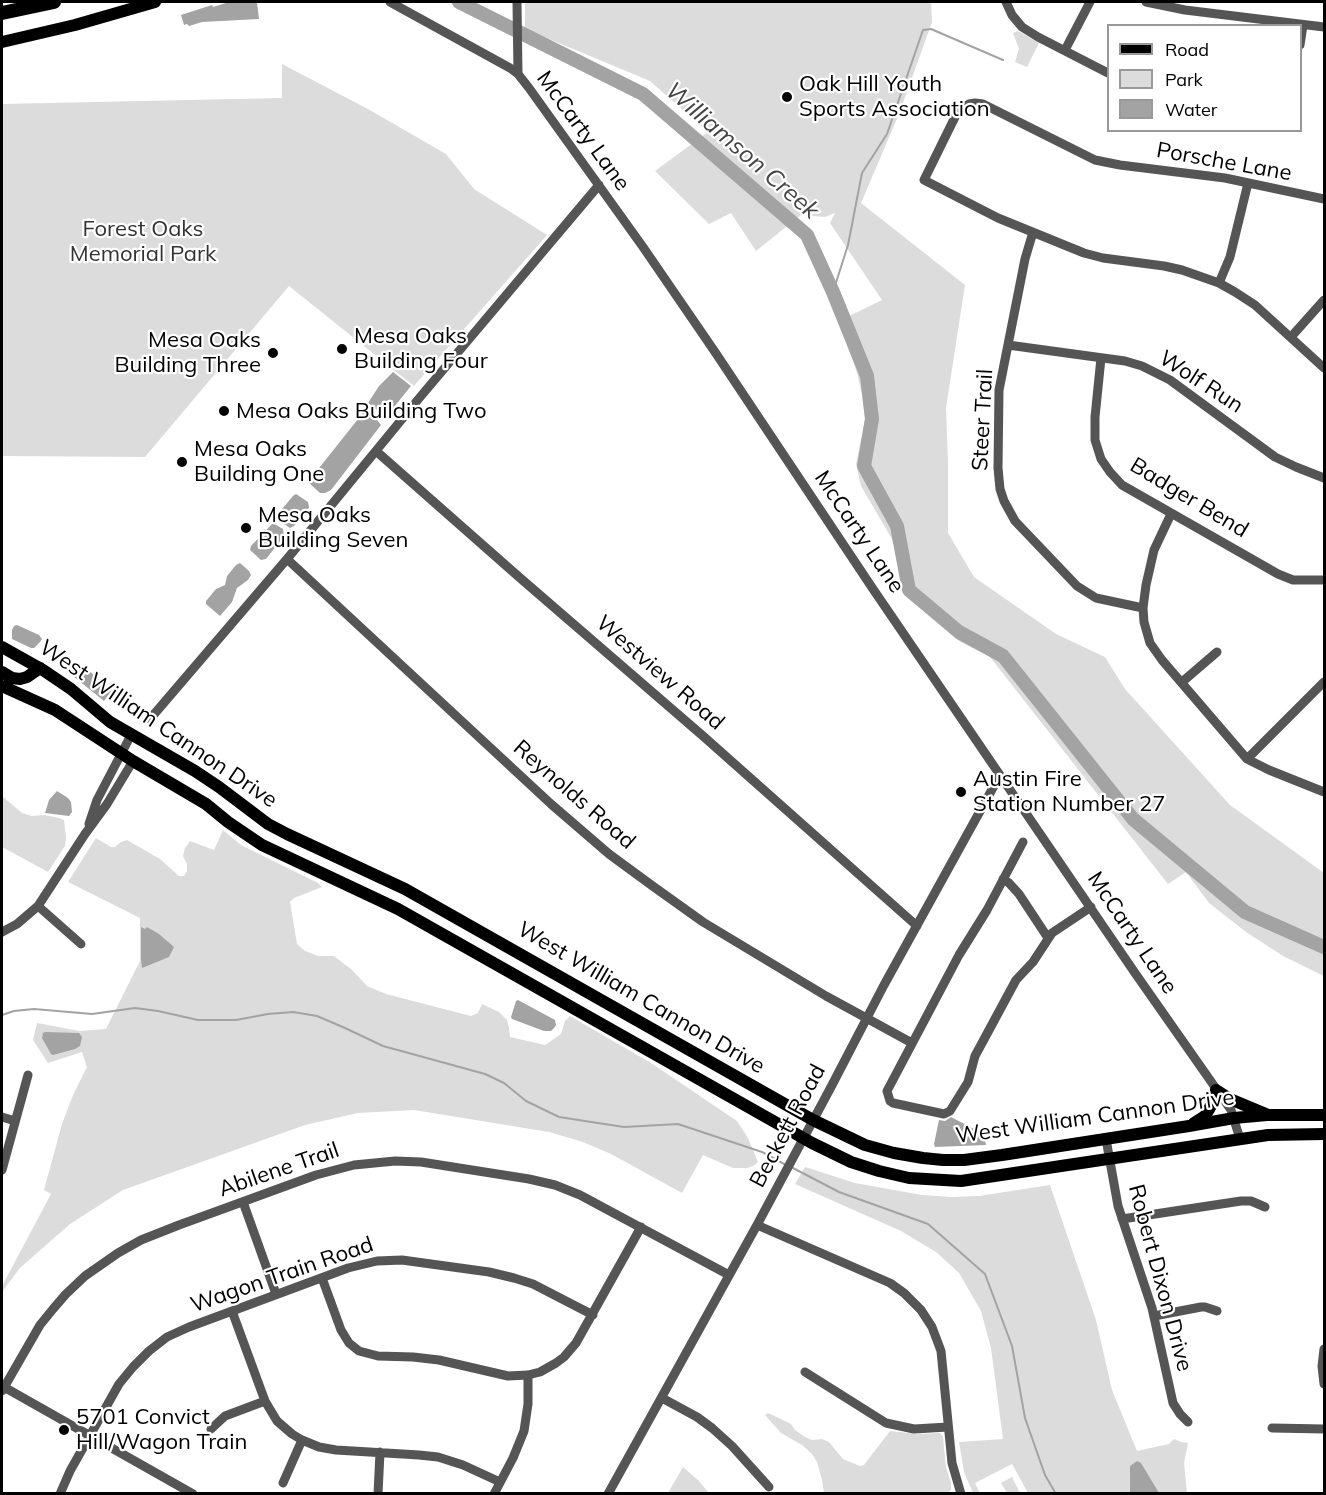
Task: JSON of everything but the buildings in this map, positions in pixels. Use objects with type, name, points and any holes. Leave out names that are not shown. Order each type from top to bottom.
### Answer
[{"type":"highway","points":[[2,13],[54,2]]},
{"type":"main road","points":[[2,42],[75,25],[155,2]]},
{"type":"main road","name":"West William Cannon Drive","points":[[2,646],[70,689],[110,722],[219,787],[268,824],[405,889],[813,1120],[865,1145],[894,1154],[943,1160],[984,1158],[1234,1118],[1267,1114],[1324,1114]]},
{"type":"main road","points":[[2,672],[20,680],[40,668]]},
{"type":"main road","name":"West William Cannon Drive","points":[[2,686],[55,710],[206,804],[262,845],[398,909],[832,1154],[879,1171],[909,1178],[961,1181],[1268,1135],[1324,1134]]},
{"type":"main road","points":[[1189,1126],[1205,1116],[1213,1102],[1216,1090],[1230,1099],[1267,1114]]},
{"type":"street","name":"McCarty Lane","points":[[390,2],[518,74],[716,352],[873,589],[1231,1110],[1240,1139]]},
{"type":"street","points":[[517,2],[518,74]]},
{"type":"street","points":[[1006,2],[1012,15],[1022,27],[1107,72]]},
{"type":"street","points":[[1065,50],[1090,2]]},
{"type":"street","points":[[1146,2],[1185,10],[1295,24]]},
{"type":"street","points":[[1302,32],[1303,25],[1324,27]]},
{"type":"street","name":"Porsche Lane","points":[[1032,232],[998,218],[924,180],[958,111],[969,104],[983,104],[1095,160],[1225,178],[1324,199]]},
{"type":"street","points":[[1219,283],[1230,257],[1248,183]]},
{"type":"street","points":[[150,719],[287,559],[599,185]]},
{"type":"street","points":[[1032,232],[1093,256],[1182,270],[1219,283],[1255,306],[1324,368]]},
{"type":"street","name":"Steer Trail","points":[[1032,232],[1024,259],[999,390],[1000,489],[1015,521],[1077,586],[1096,598],[1143,608]]},
{"type":"street","points":[[1291,337],[1324,300]]},
{"type":"street","name":"Wolf Run","points":[[1008,345],[1125,361],[1142,366],[1170,380],[1275,457],[1324,478]]},
{"type":"street","name":"Badger Bend","points":[[1101,358],[1094,428],[1097,448],[1101,459],[1122,485],[1278,574],[1293,580],[1324,580]]},
{"type":"street","name":"Westview Road","points":[[376,452],[703,735],[916,926]]},
{"type":"street","points":[[1171,514],[1150,561],[1143,608],[1150,643],[1247,759],[1324,792]]},
{"type":"street","name":"Reynolds Road","points":[[287,559],[551,804],[609,854],[703,922],[867,1019],[913,1041]]},
{"type":"street","points":[[1182,682],[1217,652]]},
{"type":"street","points":[[1247,759],[1324,682]]},
{"type":"street","points":[[85,834],[97,800],[131,735]]},
{"type":"street","points":[[2,933],[17,924],[38,906],[134,761]]},
{"type":"street","name":"Beckett Road","points":[[608,1494],[757,1225],[916,926],[1000,775]]},
{"type":"street","points":[[1023,842],[987,910],[959,955],[887,1091],[888,1098],[893,1103],[948,1113],[968,1082],[975,1056],[1016,980],[1033,962],[1048,938],[1063,932],[1092,910]]},
{"type":"street","points":[[1003,879],[1019,894],[1048,938]]},
{"type":"street","points":[[38,906],[81,944]]},
{"type":"street","points":[[2,1170],[28,1075]]},
{"type":"street","points":[[2,1117],[15,1121]]},
{"type":"street","name":"Robert Dixon Drive","points":[[1106,1139],[1118,1206],[1154,1316],[1173,1403],[1188,1422]]},
{"type":"street","name":"Abilene Trail","points":[[2,1388],[40,1325],[66,1294],[96,1268],[118,1253],[141,1240],[341,1167],[408,1161],[541,1181],[580,1195],[729,1275]]},
{"type":"street","points":[[1122,1219],[1241,1201],[1251,1201],[1265,1207]]},
{"type":"street","points":[[243,1202],[276,1294]]},
{"type":"street","points":[[757,1225],[881,1279],[896,1287],[921,1310],[932,1327],[943,1360],[952,1463],[959,1493]]},
{"type":"street","points":[[322,1278],[341,1330],[349,1343],[359,1351],[378,1356],[439,1360],[508,1376],[528,1375],[549,1367],[564,1357],[576,1343],[641,1227]]},
{"type":"street","name":"Wagon Train Road","points":[[60,1494],[70,1471],[119,1384],[149,1351],[167,1337],[276,1294],[356,1266],[376,1261],[402,1260],[489,1272],[543,1288],[592,1315]]},
{"type":"street","points":[[1154,1316],[1201,1307],[1217,1311]]},
{"type":"street","points":[[232,1311],[264,1401],[277,1421],[292,1434],[319,1447],[336,1450],[438,1457],[501,1482]]},
{"type":"street","points":[[1324,1349],[1322,1366],[1324,1384]]},
{"type":"street","points":[[805,1372],[886,1423],[914,1429],[948,1427]]},
{"type":"street","points":[[494,1494],[524,1431],[528,1404],[528,1375]]},
{"type":"street","points":[[2,1388],[194,1494]]},
{"type":"street","points":[[662,1398],[712,1428],[732,1446],[769,1487]]},
{"type":"street","points":[[211,1429],[225,1416],[264,1401]]},
{"type":"street","points":[[1272,1428],[1324,1429]]},
{"type":"street","points":[[284,1483],[302,1440]]},
{"type":"street","points":[[378,1494],[380,1452]]},
{"type":"green space","points":[[525,2],[931,2],[932,22],[899,114],[861,203],[965,285],[946,408],[948,533],[974,577],[1056,634],[1105,657],[1125,689],[1230,805],[1324,873],[1324,976],[1283,956],[1246,932],[1209,903],[1186,872],[1168,884],[990,657],[959,641],[933,618],[910,589],[892,539],[861,486],[856,464],[865,420],[862,395],[839,321],[882,300],[830,223],[835,213],[825,217],[801,215],[756,251],[731,213],[709,224],[655,171],[708,132],[650,81],[525,29]]},
{"type":"green space","points":[[1018,31],[1039,43],[1027,67],[1015,62],[1019,49],[1013,33]]},
{"type":"green space","name":"Forest Oaks Memorial Park","points":[[282,64],[368,109],[446,154],[474,189],[547,235],[414,386],[289,286],[145,457],[2,456],[2,104],[282,98]]},
{"type":"green space","points":[[2,796],[22,813],[64,820],[65,846],[48,872],[2,847]]},
{"type":"green space","points":[[223,830],[241,845],[322,887],[294,898],[290,902],[297,944],[305,951],[318,956],[334,956],[351,969],[367,986],[386,994],[471,1016],[478,1013],[482,1004],[499,1012],[507,1020],[510,1037],[545,1045],[561,1034],[565,1021],[570,1016],[651,1063],[737,1121],[748,1138],[758,1162],[747,1168],[733,1168],[703,1155],[682,1193],[611,1154],[583,1142],[549,1132],[414,1110],[358,1113],[305,1125],[123,1190],[70,1224],[20,1268],[2,1292],[2,1286],[51,1194],[44,1190],[62,1124],[87,1067],[82,1052],[48,1063],[33,1040],[37,1023],[80,1031],[106,1029],[140,961],[140,918],[68,882],[96,838],[111,847],[127,840],[160,859],[179,876],[184,876],[187,864],[183,856],[190,841],[214,850]]},
{"type":"green space","points":[[805,1167],[855,1183],[922,1195],[979,1196],[1050,1185],[1096,1320],[1112,1390],[1137,1451],[1169,1444],[1174,1439],[1188,1443],[1184,1463],[1187,1493],[1028,1493],[1012,1464],[975,1483],[980,1493],[973,1493],[964,1472],[959,1442],[1003,1439],[991,1348],[981,1311],[959,1273],[936,1252],[901,1231],[795,1184]]},
{"type":"green space","points":[[768,1413],[791,1424],[805,1437],[829,1442],[843,1459],[860,1466],[864,1465],[890,1431],[917,1434],[940,1433],[943,1437],[951,1490],[947,1494],[824,1493],[817,1462],[812,1454],[802,1445],[781,1433],[765,1415]]},
{"type":"green space","points":[[683,1467],[698,1480],[709,1493],[668,1493]]},
{"type":"green space","points":[[1012,1477],[1020,1493],[1007,1493],[1001,1483]]},
{"type":"water","points":[[229,2],[257,2],[259,19],[184,25],[181,15]]},
{"type":"water","points":[[393,372],[411,386],[386,417],[368,403],[379,386]]},
{"type":"water","points":[[366,409],[381,425],[331,490],[320,493],[308,482]]},
{"type":"water","points":[[296,494],[308,502],[309,507],[290,528],[277,519],[277,515]]},
{"type":"water","points":[[273,523],[283,529],[284,536],[266,559],[261,560],[250,550],[251,546]]},
{"type":"water","points":[[240,563],[251,575],[237,588],[232,602],[220,616],[206,604],[206,601],[216,589],[225,585],[227,576]]},
{"type":"water","points":[[17,625],[39,635],[42,639],[34,648],[31,648],[12,639],[12,630]]},
{"type":"water","points":[[82,665],[112,690],[104,701],[73,676]]},
{"type":"water","points":[[57,791],[71,802],[72,812],[69,816],[45,813],[49,800]]},
{"type":"water","points":[[141,927],[145,929],[147,927],[159,934],[174,947],[169,957],[142,968]]},
{"type":"water","points":[[518,1000],[555,1020],[554,1028],[551,1031],[544,1031],[512,1019]]},
{"type":"water","points":[[45,1032],[79,1033],[82,1037],[80,1046],[53,1055],[42,1038]]},
{"type":"water","points":[[951,1117],[974,1129],[983,1128],[986,1145],[935,1147],[939,1120],[945,1121]]},
{"type":"water","points":[[1137,1461],[1141,1463],[1159,1493],[1130,1493],[1130,1466]]},
{"type":"waterway","name":"Williamson Creek","points":[[459,2],[643,94],[807,235],[867,376],[872,419],[864,466],[897,526],[909,590],[959,632],[1003,656],[1133,819],[1245,912],[1324,947]]},
{"type":"waterway","points":[[833,292],[848,245],[862,173],[887,134],[923,30],[931,29],[1003,60]]},
{"type":"waterway","points":[[2,1015],[34,1009],[92,1014],[135,1008],[198,1020],[236,1020],[293,1012],[317,1016],[383,1046],[485,1074],[504,1083],[526,1101],[559,1117],[624,1127],[678,1124],[762,1152],[786,1165]]},
{"type":"waterway","points":[[791,1167],[839,1192],[928,1224],[985,1274],[1012,1346],[1025,1418],[1045,1475],[1056,1494]]},
{"type":"place","name":"Oak Hill Youth Sports Association","points":[[787,97]]},
{"type":"place","name":"Mesa Oaks Building Four","points":[[342,349]]},
{"type":"place","name":"Mesa Oaks Building Three","points":[[273,353]]},
{"type":"place","name":"Mesa Oaks Building Two","points":[[224,411]]},
{"type":"place","name":"Mesa Oaks Building One","points":[[182,462]]},
{"type":"place","name":"Mesa Oaks Building Seven","points":[[246,528]]},
{"type":"place","name":"Austin Fire Station Number 27","points":[[961,792]]},
{"type":"place","name":"5701 Convict Hill/Wagon Train","points":[[64,1430]]}]
